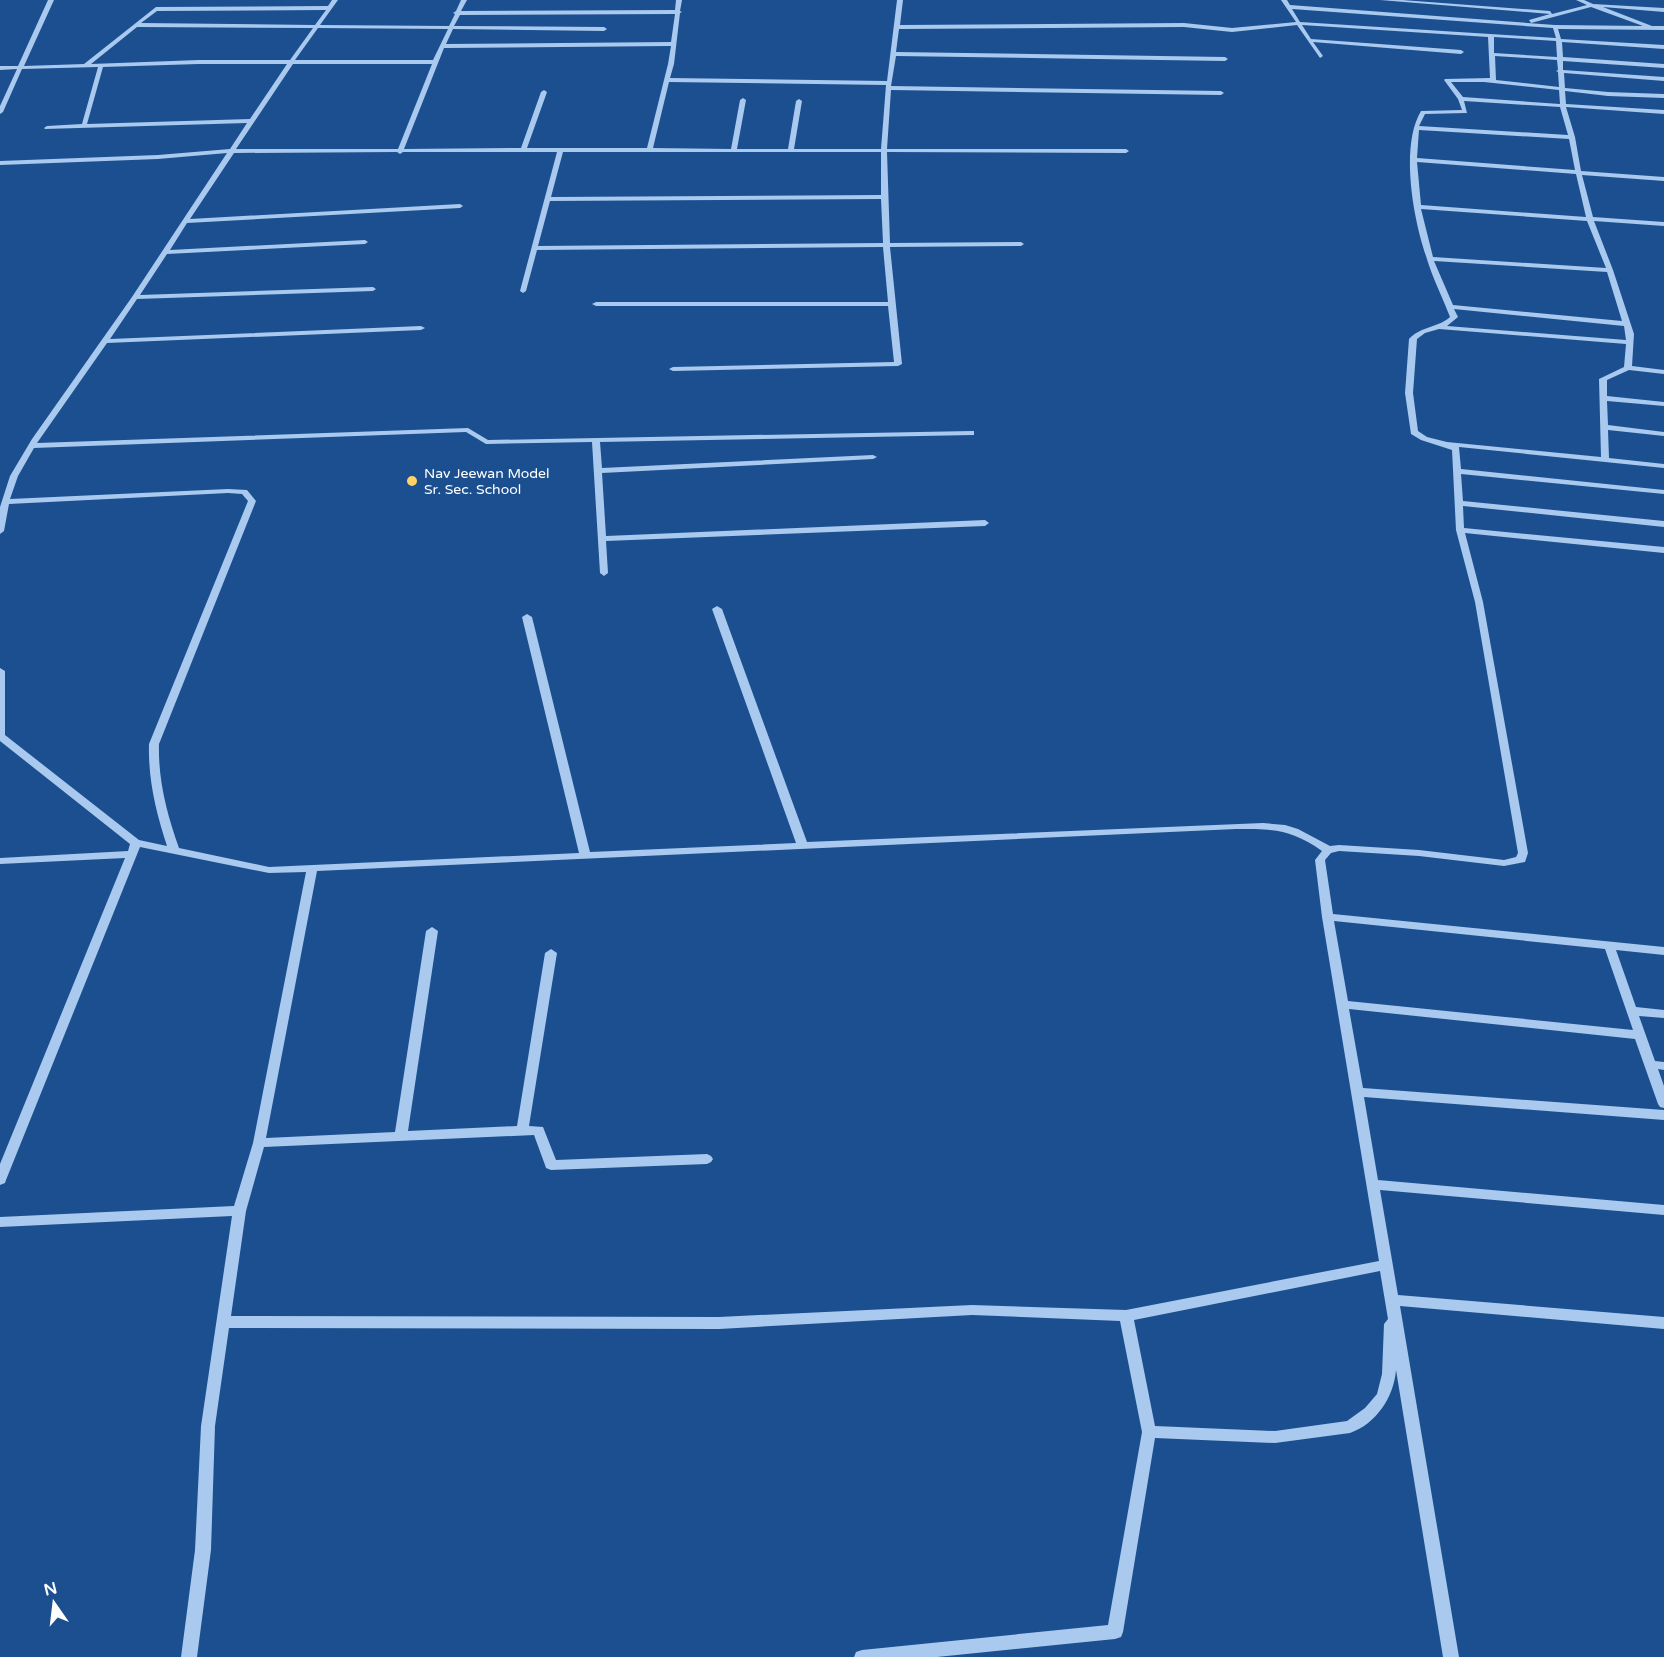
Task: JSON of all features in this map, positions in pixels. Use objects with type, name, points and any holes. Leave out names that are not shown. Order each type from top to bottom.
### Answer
[{"type":"street","points":[[0,112],[51,0]]},
{"type":"street","points":[[0,531],[5,502],[14,476],[32,446],[135,297],[290,62],[335,0]]},
{"type":"street","points":[[400,152],[442,45],[464,0]]},
{"type":"street","points":[[650,149],[667,80],[679,0]]},
{"type":"street","points":[[673,369],[898,364],[890,304],[886,246],[884,149],[889,85],[900,0]]},
{"type":"street","points":[[1284,0],[1312,40],[1320,56]]},
{"type":"street","points":[[1383,0],[1562,14]]},
{"type":"street","points":[[1579,0],[1663,30]]},
{"type":"street","points":[[1457,35],[1518,24],[1591,5],[1664,10]]},
{"type":"street","points":[[86,65],[156,9],[329,8]]},
{"type":"street","points":[[1290,8],[1555,27],[1663,30]]},
{"type":"street","points":[[456,13],[679,12]]},
{"type":"street","points":[[897,27],[1184,25],[1232,30],[1301,23],[1664,47]]},
{"type":"street","points":[[135,25],[604,29]]},
{"type":"street","points":[[1555,27],[1559,41],[1559,71],[1563,107],[1590,219],[1610,270],[1627,324],[1630,342],[1628,368]]},
{"type":"street","points":[[1486,81],[1493,80],[1491,37]]},
{"type":"street","points":[[1312,40],[1461,52]]},
{"type":"street","points":[[442,45],[674,44]]},
{"type":"street","points":[[894,54],[1225,59]]},
{"type":"street","points":[[1492,54],[1664,66]]},
{"type":"street","points":[[0,68],[101,64],[435,62]]},
{"type":"street","points":[[84,126],[101,64]]},
{"type":"street","points":[[1559,71],[1664,78]]},
{"type":"street","points":[[667,80],[1221,93]]},
{"type":"street","points":[[1442,328],[1454,318],[1422,235],[1413,160],[1416,128],[1423,112],[1465,112],[1461,99],[1447,80],[1486,81],[1664,96]]},
{"type":"street","points":[[523,150],[544,92]]},
{"type":"street","points":[[1461,99],[1664,112]]},
{"type":"street","points":[[734,149],[743,100]]},
{"type":"street","points":[[791,149],[799,101]]},
{"type":"street","points":[[47,128],[250,121]]},
{"type":"street","points":[[1416,128],[1572,137]]},
{"type":"street","points":[[0,163],[158,157],[230,151],[884,149],[1126,151]]},
{"type":"street","points":[[523,291],[560,150]]},
{"type":"street","points":[[1413,160],[1664,179]]},
{"type":"street","points":[[547,199],[886,197]]},
{"type":"street","points":[[185,221],[460,206]]},
{"type":"street","points":[[1419,207],[1664,224]]},
{"type":"street","points":[[164,252],[365,242]]},
{"type":"street","points":[[534,248],[1022,244]]},
{"type":"street","points":[[1431,259],[1610,270]]},
{"type":"street","points":[[135,297],[373,289]]},
{"type":"street","points":[[596,304],[890,304]]},
{"type":"street","points":[[1451,307],[1627,324]]},
{"type":"street","points":[[104,341],[421,328]]},
{"type":"street","points":[[1630,342],[1442,328],[1417,333],[1413,339],[1409,393],[1414,432],[1427,441],[1449,444],[1664,466]]},
{"type":"street","points":[[1605,460],[1603,379],[1628,368],[1664,372]]},
{"type":"street","points":[[1605,398],[1664,404]]},
{"type":"street","points":[[1604,427],[1664,434]]},
{"type":"street","points":[[32,446],[468,430],[486,442],[971,433]]},
{"type":"street","points":[[596,440],[604,573]]},
{"type":"street","points":[[0,861],[134,849],[174,850],[269,870],[1236,826],[1281,826],[1299,831],[1328,850],[1419,853],[1504,863],[1521,860],[1523,854],[1479,602],[1460,530],[1456,449],[1449,444]]},
{"type":"street","points":[[598,471],[873,457]]},
{"type":"street","points":[[1458,471],[1664,492]]},
{"type":"street","points":[[5,502],[228,490],[244,492],[252,501],[154,744],[153,765],[158,801],[174,850]]},
{"type":"street","points":[[1459,503],[1664,524]]},
{"type":"street","points":[[602,538],[985,523]]},
{"type":"street","points":[[1460,530],[1664,550]]},
{"type":"street","points":[[717,609],[801,844]]},
{"type":"street","points":[[527,617],[585,854]]},
{"type":"street","points":[[0,671],[0,736],[134,849]]},
{"type":"street","points":[[0,1180],[134,849]]},
{"type":"street","points":[[1328,850],[1320,860],[1328,917],[1451,1657]]},
{"type":"street","points":[[189,1657],[203,1550],[208,1426],[239,1211],[259,1143],[312,868]]},
{"type":"street","points":[[1328,917],[1664,951]]},
{"type":"street","points":[[401,1137],[432,931]]},
{"type":"street","points":[[1610,945],[1664,1104]]},
{"type":"street","points":[[522,1131],[551,953]]},
{"type":"street","points":[[1343,1004],[1639,1035]]},
{"type":"street","points":[[1631,1011],[1664,1014]]},
{"type":"street","points":[[1649,1064],[1664,1066]]},
{"type":"street","points":[[1357,1092],[1664,1115]]},
{"type":"street","points":[[259,1143],[539,1130],[552,1165],[707,1159]]},
{"type":"street","points":[[1372,1184],[1664,1209]]},
{"type":"street","points":[[0,1222],[239,1211]]},
{"type":"street","points":[[222,1322],[719,1323],[972,1310],[1126,1316],[1386,1265]]},
{"type":"street","points":[[1392,1300],[1664,1323]]},
{"type":"street","points":[[1149,1432],[1275,1437],[1350,1427],[1370,1412],[1383,1397],[1389,1374],[1392,1300]]},
{"type":"street","points":[[862,1657],[994,1651],[1116,1632],[1149,1432],[1126,1316]]},
{"type":"place","name":"Nav Jeewan Model Sr. Sec. School","points":[[412,481]]}]
